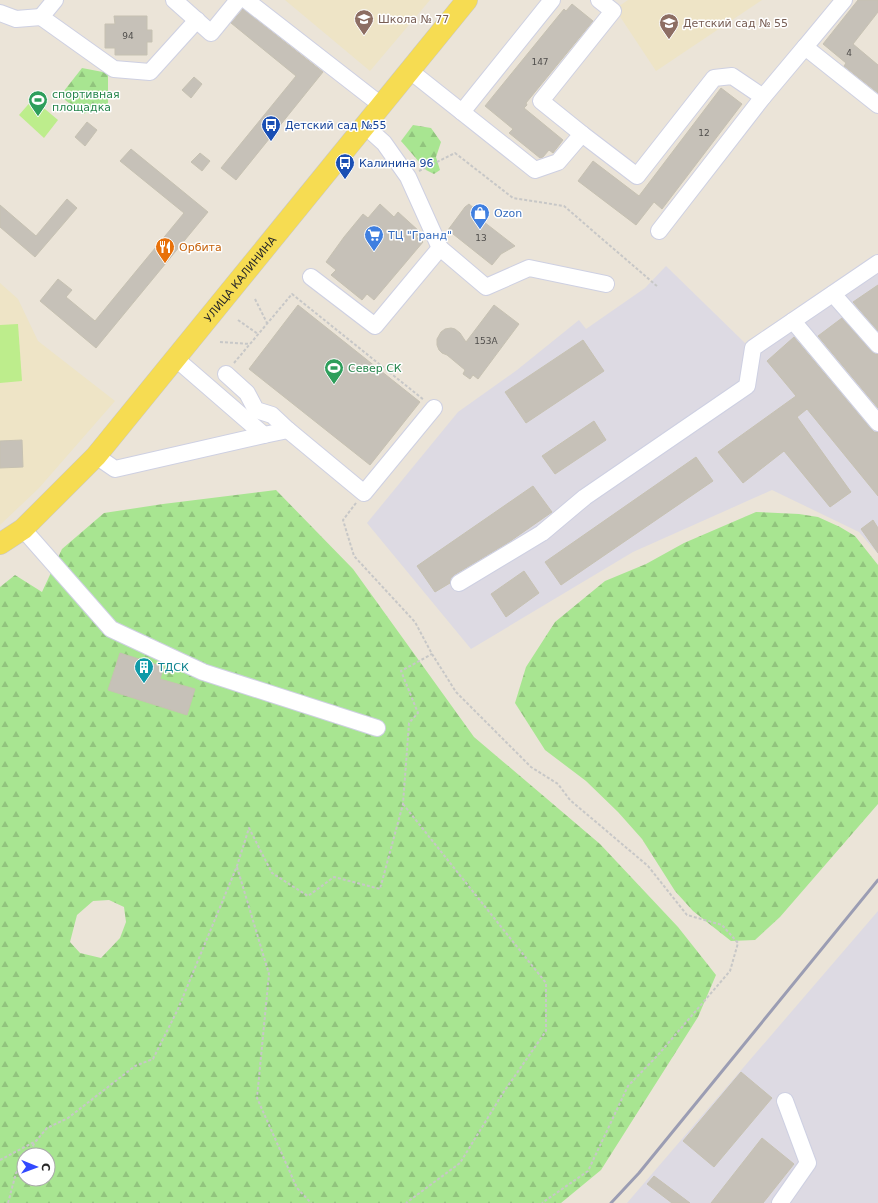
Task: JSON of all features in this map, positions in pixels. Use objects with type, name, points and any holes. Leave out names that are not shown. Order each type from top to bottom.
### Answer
[{"type":"main road","name":"УЛИЦА КАЛИНИНА","points":[[0,544],[23,529],[96,456],[467,0]]},
{"type":"street","points":[[40,17],[55,0]]},
{"type":"street","points":[[174,0],[211,33],[238,0]]},
{"type":"street","points":[[246,0],[381,105]]},
{"type":"street","points":[[462,112],[552,0]]},
{"type":"street","points":[[599,0],[613,11],[541,101],[637,176],[714,78],[732,76],[763,97]]},
{"type":"street","points":[[659,231],[763,97],[844,0]]},
{"type":"street","points":[[0,13],[16,19],[40,17],[114,69],[150,72],[197,20]]},
{"type":"street","points":[[805,47],[878,105]]},
{"type":"street","points":[[409,70],[535,170],[558,162],[582,134]]},
{"type":"street","points":[[364,125],[384,143],[408,177],[440,248],[486,287],[529,268],[606,284]]},
{"type":"street","points":[[311,277],[375,326],[440,248]]},
{"type":"street","points":[[460,583],[542,533],[585,497],[747,386],[753,348],[876,267]]},
{"type":"street","points":[[833,294],[878,345]]},
{"type":"street","points":[[793,321],[878,423]]},
{"type":"street","points":[[175,358],[264,435]]},
{"type":"street","points":[[226,374],[247,393],[256,410],[272,415],[364,493],[434,408]]},
{"type":"street","points":[[96,456],[115,469],[288,430]]},
{"type":"street","points":[[23,529],[111,629],[203,672],[377,728]]},
{"type":"street","points":[[780,1203],[808,1164],[785,1101]]},
{"type":"path","points":[[408,177],[455,153],[513,198],[564,206],[658,287]]},
{"type":"path","points":[[226,374],[292,294],[434,408]]},
{"type":"path","points":[[255,299],[267,323]]},
{"type":"path","points":[[238,320],[258,334]]},
{"type":"path","points":[[220,342],[250,344]]},
{"type":"path","points":[[364,493],[343,520],[354,556],[415,622],[432,654],[456,692],[531,767],[558,784],[570,800],[648,866],[687,915],[722,925],[738,943],[730,971],[658,1055],[628,1086],[588,1171],[542,1203]]},
{"type":"path","points":[[33,1147],[47,1128],[68,1118],[135,1066],[153,1059],[178,1009],[237,866],[249,828],[272,873],[308,896],[334,877],[380,889],[403,804],[409,723],[418,713],[401,671],[432,654]]},
{"type":"path","points":[[403,804],[546,983],[546,1031],[503,1093],[460,1163],[406,1203]]},
{"type":"path","points":[[237,866],[269,974],[257,1098],[297,1188],[311,1203]]},
{"type":"path","points":[[0,1160],[36,1141]]},
{"type":"path","points":[[8,1203],[16,1173]]},
{"type":"shaded area","name":"Школа № 77","points":[[285,0],[430,0],[370,71]]},
{"type":"shaded area","name":"Детский сад № 55","points":[[628,0],[762,0],[656,71],[615,9]]},
{"type":"shaded area","points":[[878,256],[878,554],[859,532],[772,490],[633,552],[471,649],[367,523],[458,412],[517,370],[579,320],[586,329],[645,288],[666,266],[746,344]]},
{"type":"shaded area","points":[[0,283],[18,299],[38,341],[115,401],[39,488],[0,525]]},
{"type":"shaded area","points":[[878,911],[878,1203],[627,1203]]},
{"type":"green space","points":[[82,68],[108,73],[108,105],[83,114],[60,96]]},
{"type":"green space","name":"спортивная площадка","points":[[33,99],[58,120],[44,138],[19,115]]},
{"type":"green space","points":[[413,125],[431,128],[441,142],[436,157],[440,170],[434,174],[426,170],[401,141]]},
{"type":"green space","points":[[18,324],[22,381],[0,383],[0,325]]},
{"type":"green space","points":[[276,490],[353,569],[474,737],[600,844],[678,927],[716,975],[698,1017],[601,1170],[561,1203],[0,1203],[0,587],[15,575],[42,592],[62,549],[104,513]],"holes":[[[109,900],[124,907],[126,922],[120,938],[101,958],[80,953],[70,942],[77,915],[93,901]]]},
{"type":"green space","points":[[756,512],[799,514],[818,517],[855,536],[878,565],[878,804],[780,917],[755,940],[731,941],[693,911],[675,891],[642,839],[618,812],[586,781],[545,750],[515,703],[526,667],[555,622],[605,581],[646,564],[684,543]]},
{"type":"building","points":[[858,0],[878,0],[878,12],[853,44],[878,65],[878,93],[844,66],[846,63],[823,44]]},
{"type":"building","points":[[572,4],[593,21],[526,103],[527,105],[524,108],[563,140],[553,153],[549,150],[543,157],[540,158],[509,133],[513,129],[485,106],[564,9],[566,11]]},
{"type":"building","points":[[243,9],[323,72],[236,180],[221,168],[296,76],[231,23]]},
{"type":"building","points":[[114,16],[147,16],[147,30],[152,30],[152,42],[147,42],[147,55],[115,55],[115,48],[105,48],[105,24],[115,24]]},
{"type":"building","points":[[194,77],[202,84],[191,98],[182,90]]},
{"type":"building","points":[[721,88],[742,104],[662,209],[654,202],[636,225],[578,181],[593,161],[639,196]]},
{"type":"building","points":[[87,122],[97,130],[85,146],[75,137]]},
{"type":"building","points":[[131,149],[208,212],[96,348],[40,301],[58,279],[72,290],[66,297],[95,321],[184,213],[120,161]]},
{"type":"building","points":[[200,153],[210,161],[202,171],[191,162]]},
{"type":"building","points":[[67,199],[77,208],[35,257],[0,227],[0,205],[36,236]]},
{"type":"building","name":"ТЦ \"Гранд\"","points":[[380,204],[394,217],[398,212],[420,232],[416,237],[423,242],[374,300],[367,294],[362,300],[331,275],[336,270],[326,262],[363,214],[368,218]]},
{"type":"building","points":[[469,204],[475,209],[475,215],[515,246],[501,254],[492,265],[448,230],[465,207]]},
{"type":"building","points":[[878,285],[878,331],[853,302]]},
{"type":"building","name":"Север СК","points":[[298,305],[420,402],[370,465],[249,369]]},
{"type":"building","points":[[494,305],[519,324],[478,379],[473,375],[470,379],[463,374],[465,370],[439,350],[437,339],[441,332],[445,329],[451,328],[460,333],[466,342]]},
{"type":"building","points":[[842,318],[871,351],[878,354],[878,408],[818,336]]},
{"type":"building","points":[[794,337],[871,429],[874,432],[878,432],[878,496],[807,409],[797,417],[851,492],[830,507],[784,451],[743,483],[718,452],[796,396],[767,361]]},
{"type":"building","points":[[583,340],[604,371],[526,423],[505,392]]},
{"type":"building","points":[[594,421],[606,440],[555,474],[542,456]]},
{"type":"building","points":[[22,440],[23,467],[0,468],[0,441]]},
{"type":"building","points":[[696,457],[713,481],[561,585],[545,562]]},
{"type":"building","points":[[533,486],[552,512],[509,542],[454,575],[451,578],[450,583],[435,592],[417,566]]},
{"type":"building","points":[[873,520],[878,528],[878,553],[861,529]]},
{"type":"building","points":[[524,571],[539,593],[506,617],[491,594]]},
{"type":"building","name":"ТДСК","points":[[120,653],[164,667],[160,679],[195,689],[187,715],[108,690]]},
{"type":"building","points":[[741,1072],[772,1098],[714,1167],[683,1141]]},
{"type":"building","points":[[762,1138],[794,1164],[763,1203],[711,1203]]},
{"type":"building","points":[[654,1176],[690,1203],[672,1203],[647,1184]]},
{"type":"railway","points":[[611,1203],[639,1173],[878,880]]},
{"type":"place","name":"Школа № 77","points":[[364,36]]},
{"type":"place","name":"Детский сад № 55","points":[[669,40]]},
{"type":"place","name":"спортивная площадка","points":[[38,117]]},
{"type":"place","name":"Детский сад №55","points":[[271,142]]},
{"type":"place","name":"Калинина 96","points":[[345,180]]},
{"type":"place","name":"Ozon","points":[[480,230]]},
{"type":"place","name":"ТЦ \"Гранд\"","points":[[374,252]]},
{"type":"place","name":"Орбита","points":[[165,264]]},
{"type":"place","name":"Север СК","points":[[334,385]]},
{"type":"place","name":"ТДСК","points":[[144,684]]}]
